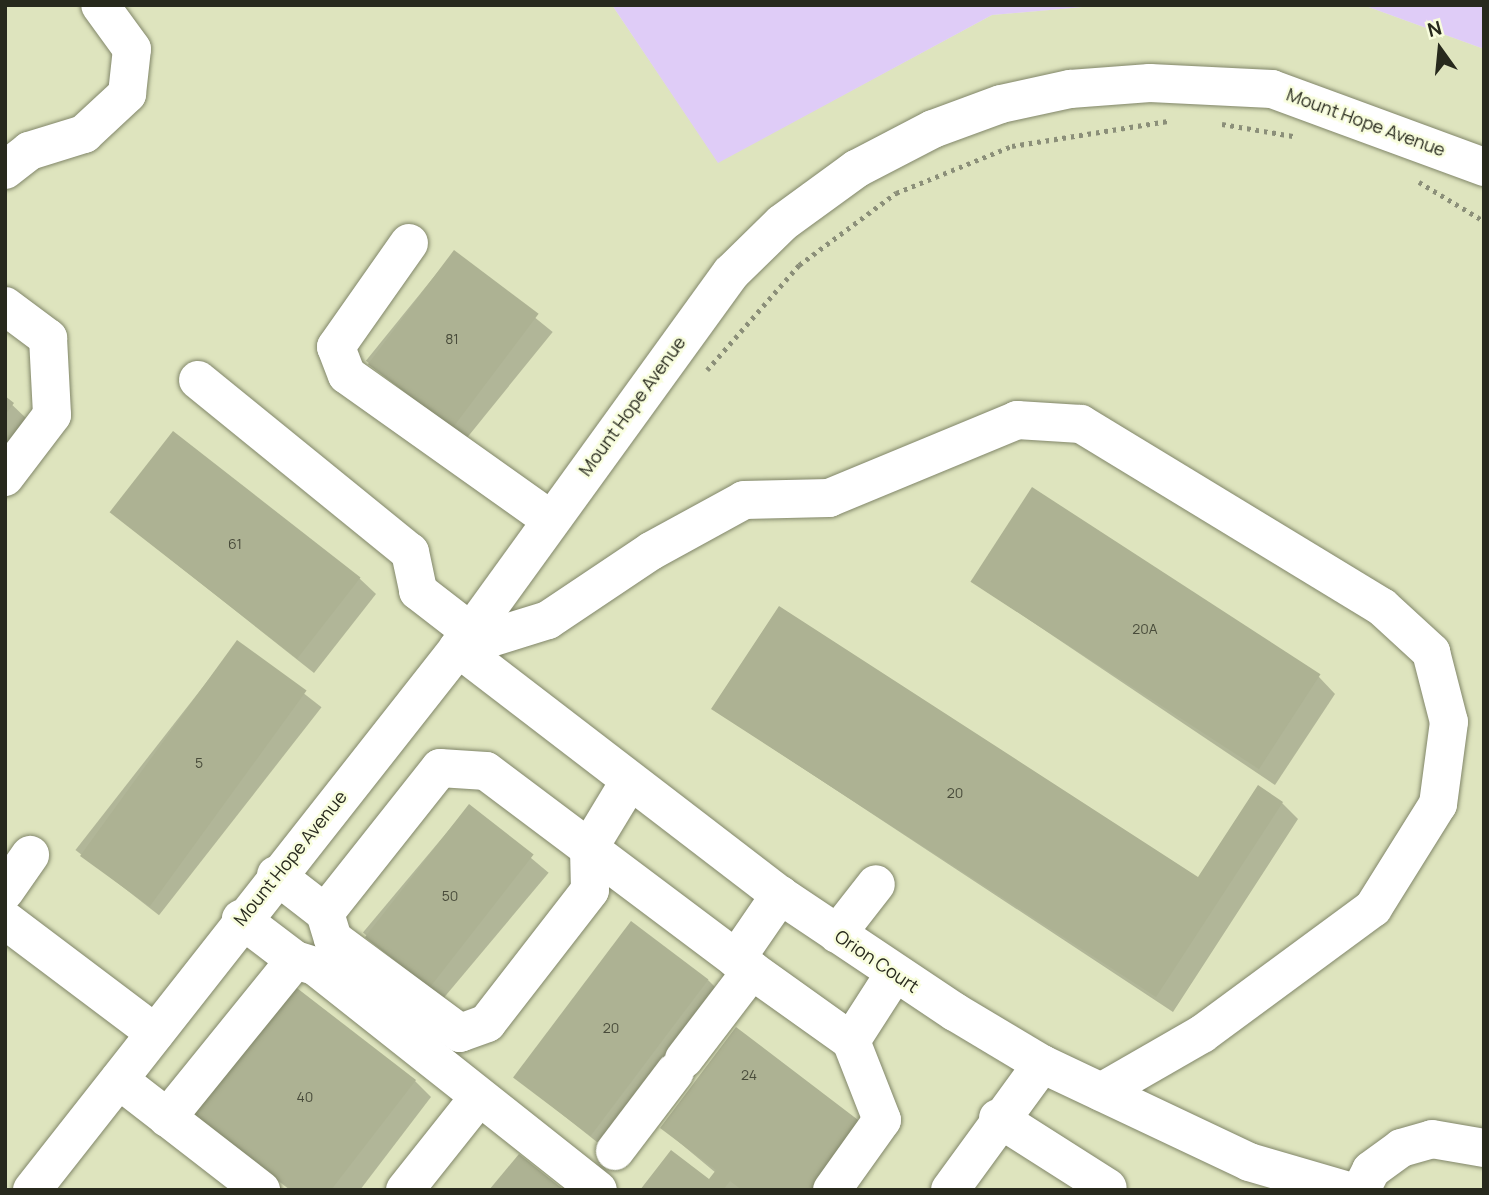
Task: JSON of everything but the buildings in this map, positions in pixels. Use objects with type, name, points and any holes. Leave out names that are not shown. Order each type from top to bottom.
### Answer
[{"type":"street","points":[[5,170],[29,151],[84,134],[127,94],[132,49],[100,5]]},
{"type":"street","name":"Mount Hope Avenue","points":[[32,1190],[241,919],[465,640],[731,273],[782,223],[856,169],[933,129],[1070,89],[1213,83],[1272,89],[1480,155]]},
{"type":"street","points":[[409,243],[336,347],[347,375],[551,520]]},
{"type":"street","points":[[5,306],[48,338],[52,415],[5,477]]},
{"type":"street","name":"Orion Court","points":[[198,380],[410,552],[418,591],[465,640],[629,782],[780,895],[894,974],[1042,1065],[1249,1161],[1345,1190]]},
{"type":"street","points":[[465,640],[548,621],[651,551],[744,500],[829,498],[1017,421],[1081,424],[1382,607],[1431,652],[1449,722],[1438,804],[1373,908],[1202,1034],[1101,1092]]},
{"type":"street","points":[[325,913],[440,768],[486,771],[851,1041],[882,1120],[832,1190]]},
{"type":"street","points":[[276,875],[325,913],[333,939],[460,1033],[487,1023],[590,890],[589,848],[629,782]]},
{"type":"street","points":[[5,891],[30,855]]},
{"type":"street","points":[[837,934],[876,884]]},
{"type":"street","points":[[615,1152],[680,1065],[744,964],[780,895]]},
{"type":"street","points":[[241,919],[295,960],[315,966],[598,1190]]},
{"type":"street","points":[[5,920],[155,1033]]},
{"type":"street","points":[[167,1118],[295,960]]},
{"type":"street","points":[[851,1041],[894,974]]},
{"type":"street","points":[[950,1190],[998,1118],[1042,1065]]},
{"type":"street","points":[[119,1080],[261,1190]]},
{"type":"street","points":[[405,1190],[479,1097]]},
{"type":"street","points":[[998,1118],[1108,1188]]},
{"type":"street","points":[[1362,1190],[1371,1170],[1401,1148],[1432,1139],[1484,1149]]},
{"type":"shaded area","points":[[5,5],[612,5],[718,162],[992,15],[1105,5],[1363,5],[1484,49],[1484,1190],[5,1190]]},
{"type":"shaded area","points":[[612,5],[1105,5],[992,15],[718,163]]},
{"type":"shaded area","points":[[1363,5],[1484,5],[1484,49]]}]
